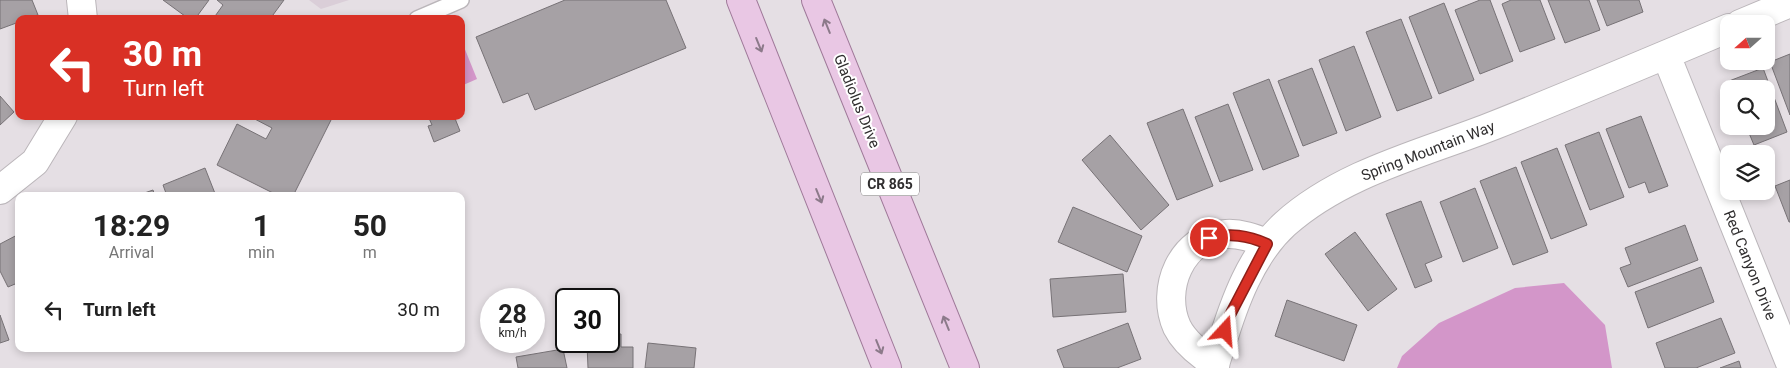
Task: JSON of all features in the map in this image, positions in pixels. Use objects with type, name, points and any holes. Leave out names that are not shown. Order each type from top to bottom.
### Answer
[{"type":"main road","points":[[741,0],[887,368]]},
{"type":"main road","name":"Gladiolus Drive","points":[[816,0],[964,368]]},
{"type":"street","points":[[81,0],[83,15]]},
{"type":"street","points":[[1761,15],[1790,3]]},
{"type":"street","name":"Spring Mountain Way","points":[[1215,366],[1230,315],[1267,244],[1285,224],[1309,205],[1365,174],[1494,126],[1720,32]]},
{"type":"street","name":"Red Canyon Drive","points":[[1666,54],[1790,363]]},
{"type":"street","points":[[0,190],[35,162],[61,120]]},
{"type":"street","points":[[1215,366],[1189,344],[1178,328],[1172,312],[1170,292],[1174,275],[1189,253],[1209,238],[1226,234],[1242,235],[1267,244]]},
{"type":"lane","points":[[426,15],[461,0]]},
{"type":"shaded area","points":[[309,0],[349,0],[321,9]]},
{"type":"shaded area","points":[[465,49],[477,79],[465,84]]},
{"type":"shaded area","points":[[1564,283],[1605,325],[1612,368],[1397,368],[1402,356],[1439,323],[1515,288]]},
{"type":"building","points":[[0,0],[32,0],[38,15],[15,15],[15,23],[0,29]]},
{"type":"building","points":[[163,0],[209,0],[198,15],[184,15]]},
{"type":"building","points":[[217,0],[284,0],[273,15],[216,15],[223,5]]},
{"type":"building","points":[[565,0],[666,0],[686,48],[535,110],[528,93],[503,103],[476,37]]},
{"type":"building","points":[[1480,0],[1490,0],[1513,61],[1480,74],[1455,10]]},
{"type":"building","points":[[1511,0],[1540,0],[1555,39],[1520,52],[1502,4]]},
{"type":"building","points":[[1548,0],[1589,0],[1600,30],[1565,43]]},
{"type":"building","points":[[1597,0],[1639,0],[1643,12],[1607,26]]},
{"type":"building","points":[[1444,3],[1474,80],[1439,94],[1409,17]]},
{"type":"building","points":[[1401,19],[1432,98],[1397,111],[1366,32]]},
{"type":"building","points":[[1354,46],[1381,117],[1346,131],[1319,60]]},
{"type":"building","points":[[1790,54],[1790,115],[1773,70],[1775,70],[1775,60]]},
{"type":"building","points":[[1312,68],[1337,133],[1303,146],[1278,81]]},
{"type":"building","points":[[1758,70],[1764,70],[1768,80],[1732,80]]},
{"type":"building","points":[[1269,79],[1299,156],[1263,170],[1233,93]]},
{"type":"building","points":[[0,96],[14,112],[0,125]]},
{"type":"building","points":[[1775,100],[1787,132],[1754,145],[1750,135],[1775,135]]},
{"type":"building","points":[[1228,104],[1253,170],[1220,182],[1195,117]]},
{"type":"building","points":[[1183,109],[1213,186],[1177,200],[1147,123]]},
{"type":"building","points":[[1641,116],[1668,186],[1649,193],[1645,182],[1629,188],[1606,129]]},
{"type":"building","points":[[257,120],[331,120],[295,192],[271,192],[217,165],[237,124],[266,139],[272,128]]},
{"type":"building","points":[[430,120],[456,120],[460,131],[434,142],[428,126],[432,125]]},
{"type":"building","points":[[1599,132],[1624,197],[1590,210],[1565,145]]},
{"type":"building","points":[[1110,135],[1169,205],[1141,230],[1082,160]]},
{"type":"building","points":[[1557,148],[1587,225],[1551,239],[1521,162]]},
{"type":"building","points":[[1516,167],[1548,252],[1513,265],[1480,181]]},
{"type":"building","points":[[205,168],[214,192],[166,192],[163,185]]},
{"type":"building","points":[[1790,180],[1790,222],[1789,222],[1775,186]]},
{"type":"building","points":[[1475,188],[1498,248],[1463,262],[1440,202]]},
{"type":"building","points":[[1421,201],[1442,257],[1425,264],[1432,281],[1415,288],[1386,214]]},
{"type":"building","points":[[1073,207],[1142,236],[1127,272],[1058,242]]},
{"type":"building","points":[[1685,225],[1698,260],[1628,287],[1620,268],[1631,264],[1625,248]]},
{"type":"building","points":[[1355,232],[1397,289],[1368,311],[1325,254]]},
{"type":"building","points":[[15,236],[15,284],[8,287],[0,271],[0,244]]},
{"type":"building","points":[[1701,267],[1714,302],[1648,328],[1635,292]]},
{"type":"building","points":[[1123,274],[1126,312],[1053,317],[1050,279]]},
{"type":"building","points":[[1287,300],[1357,325],[1344,361],[1275,336]]},
{"type":"building","points":[[0,315],[9,340],[0,343]]},
{"type":"building","points":[[1721,318],[1735,353],[1696,368],[1665,368],[1656,343]]},
{"type":"building","points":[[1128,323],[1141,359],[1117,368],[1064,368],[1057,350]]},
{"type":"building","points":[[620,334],[621,347],[633,347],[633,368],[588,368],[587,353],[620,353]]},
{"type":"building","points":[[648,343],[696,348],[694,368],[645,368]]},
{"type":"building","points":[[555,350],[555,353],[564,353],[567,368],[518,368],[516,357]]},
{"type":"building","points":[[1739,361],[1741,368],[1720,368]]},
{"type":"route","points":[[1209,238],[1226,234],[1242,235],[1267,244],[1249,275],[1230,315],[1225,331]]}]
